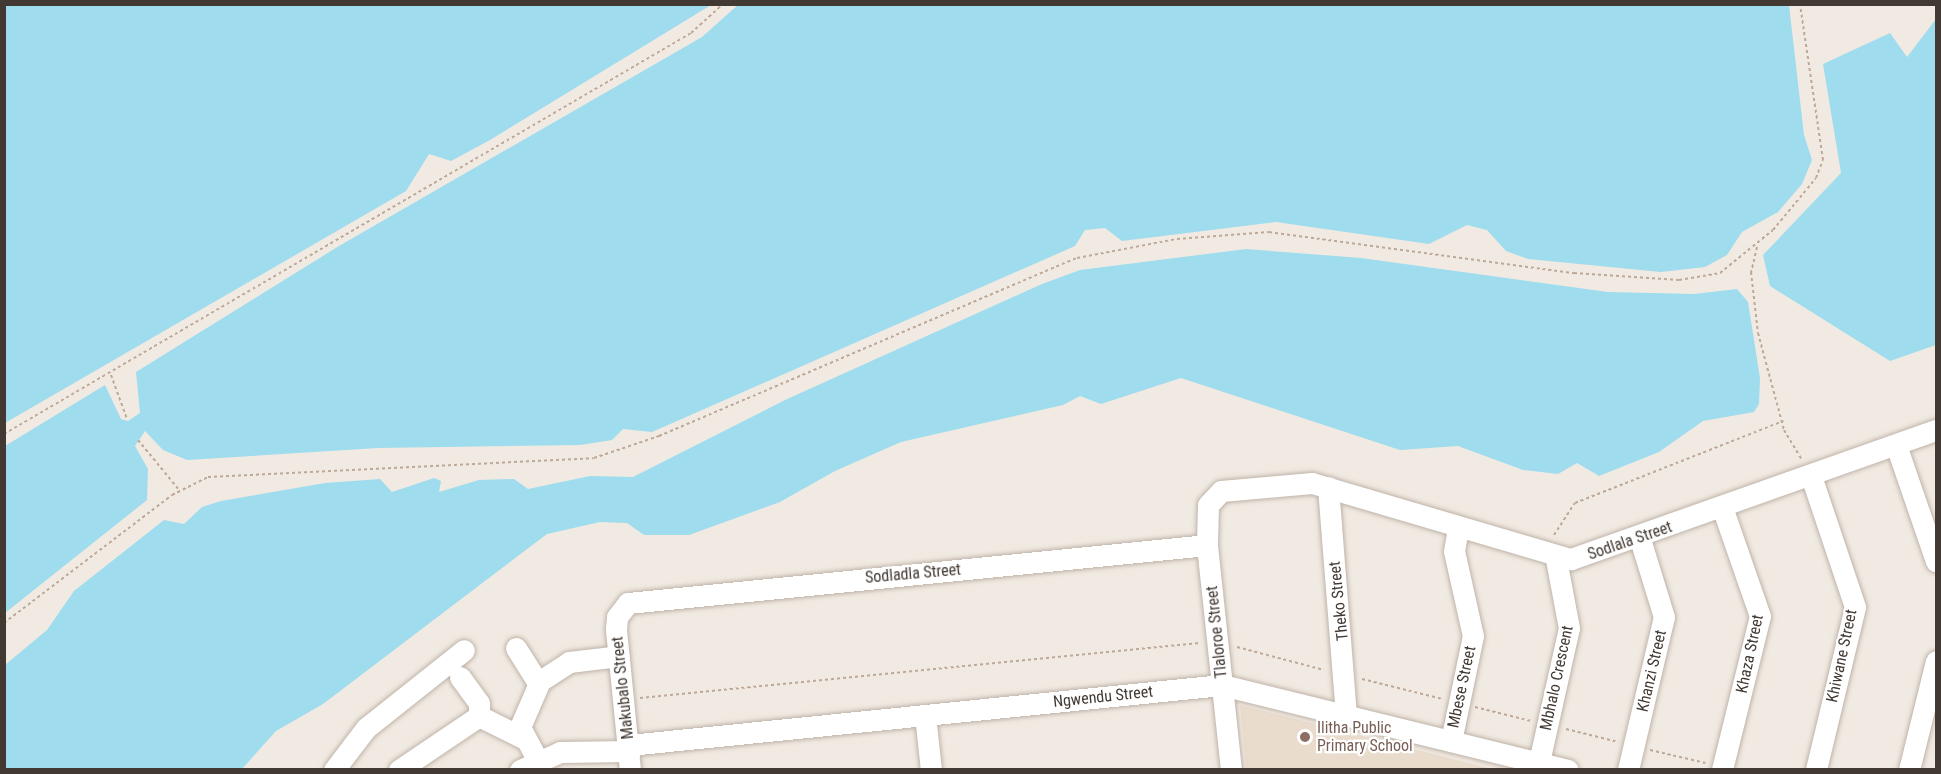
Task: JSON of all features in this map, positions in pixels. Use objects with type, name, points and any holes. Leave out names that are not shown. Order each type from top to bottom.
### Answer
[{"type":"street","name":"Sodlala Street","points":[[1214,497],[1250,486],[1301,482],[1328,487],[1556,559],[1580,558],[1640,539],[1936,430]]},
{"type":"street","points":[[1896,445],[1936,561]]},
{"type":"street","name":"Khiwane Street","points":[[1811,476],[1855,607],[1816,770]]},
{"type":"street","name":"Theko Street","points":[[1328,487],[1346,716]]},
{"type":"street","name":"Tlaloroe Street","points":[[1214,497],[1206,514],[1207,545],[1231,770]]},
{"type":"street","name":"Khaza Street","points":[[1722,507],[1760,616],[1722,770]]},
{"type":"street","name":"Mbese Street","points":[[1451,741],[1473,636],[1454,551],[1458,528]]},
{"type":"street","name":"Khanzi Street","points":[[1628,770],[1664,617],[1640,539]]},
{"type":"street","name":"Sodladla Street","points":[[622,609],[639,600],[1207,545]]},
{"type":"street","name":"Mbhalo Crescent","points":[[1539,762],[1569,628],[1556,559]]},
{"type":"street","name":"Makubalo Street","points":[[622,609],[617,617],[619,656],[630,761]]},
{"type":"street","points":[[516,648],[538,683]]},
{"type":"street","points":[[334,770],[366,728],[464,650]]},
{"type":"street","points":[[529,765],[523,738],[522,714],[538,683],[569,662],[619,656]]},
{"type":"street","points":[[1909,770],[1936,661]]},
{"type":"street","points":[[460,677],[479,703],[479,716]]},
{"type":"street","name":"Ngwendu Street","points":[[529,765],[560,752],[630,761],[925,715],[1222,686],[1568,770]]},
{"type":"street","points":[[925,715],[931,770]]},
{"type":"street","points":[[479,716],[506,734],[523,738]]},
{"type":"street","points":[[399,770],[479,716]]},
{"type":"path","points":[[4,434],[111,375],[691,33],[723,4]]},
{"type":"path","points":[[4,623],[179,490],[228,473],[594,458],[659,436],[1077,258],[1177,239],[1269,232],[1315,236],[1574,273],[1679,280],[1720,273],[1758,244],[1816,177],[1823,160],[1800,4]]},
{"type":"path","points":[[1758,244],[1750,272],[1752,298],[1783,420],[1811,476]]},
{"type":"path","points":[[111,375],[127,419]]},
{"type":"path","points":[[1556,559],[1550,548],[1559,521],[1575,503],[1783,420]]},
{"type":"path","points":[[138,440],[179,490]]},
{"type":"shaded area","name":"Ilitha Public Primary School","points":[[1240,705],[1492,769],[1246,769]]},
{"type":"water","points":[[5,4],[711,5],[490,140],[451,161],[429,154],[406,191],[5,423]]},
{"type":"water","points":[[739,4],[1789,5],[1804,135],[1812,160],[1802,184],[1778,212],[1742,232],[1727,255],[1705,267],[1661,272],[1528,259],[1506,251],[1487,230],[1467,225],[1429,244],[1276,222],[1122,241],[1105,228],[1085,230],[1075,246],[652,432],[623,429],[612,440],[580,445],[378,448],[187,460],[163,450],[145,431],[135,446],[148,469],[147,500],[5,613],[5,446],[105,385],[121,419],[128,421],[140,413],[136,372],[339,246],[702,37]]},
{"type":"water","points":[[1936,19],[1936,345],[1890,361],[1770,286],[1763,255],[1841,173],[1823,64],[1890,33],[1907,57]]},
{"type":"water","points":[[1246,249],[1361,258],[1608,292],[1694,294],[1737,289],[1748,302],[1760,378],[1759,404],[1754,412],[1703,421],[1659,452],[1599,476],[1577,463],[1558,474],[1523,470],[1458,446],[1400,450],[1181,378],[1101,404],[1080,396],[1063,405],[901,442],[835,471],[780,502],[689,535],[644,535],[627,523],[600,522],[547,534],[323,704],[276,731],[242,769],[5,769],[5,665],[47,630],[74,591],[164,520],[184,524],[202,507],[221,501],[325,483],[380,479],[392,492],[434,478],[441,481],[439,492],[479,480],[514,479],[528,489],[590,476],[633,477],[785,400],[1042,284],[1080,270]]},
{"type":"place","name":"Ilitha Public Primary School","points":[[1305,737]]}]
